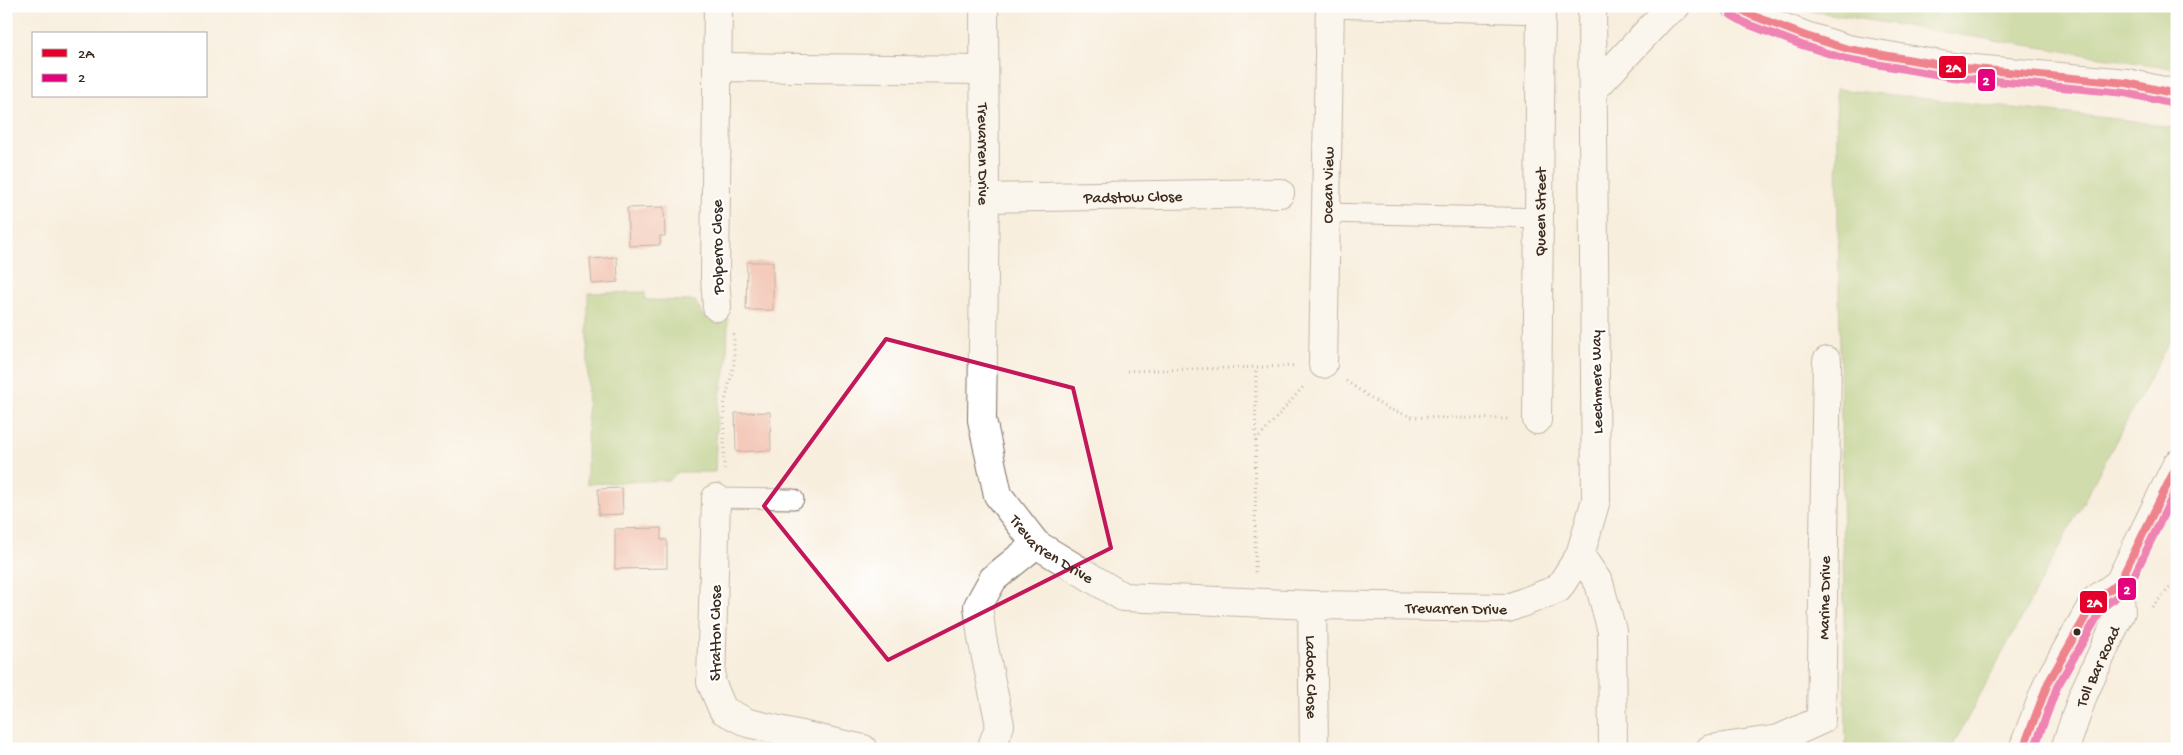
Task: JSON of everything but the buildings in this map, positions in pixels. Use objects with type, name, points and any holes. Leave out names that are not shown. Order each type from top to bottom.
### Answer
[{"type":"street","name":"Polperro Close","points":[[717,307],[715,276],[718,6]]},
{"type":"street","name":"Trevarren Drive","points":[[984,6],[982,420],[998,495],[1036,544],[1123,597],[1312,605],[1508,608],[1558,589],[1580,554]]},
{"type":"street","name":"Leechmere Way","points":[[1580,554],[1596,500],[1592,6]]},
{"type":"street","points":[[1593,90],[1664,14],[1676,6]]},
{"type":"street","points":[[1736,6],[1751,15],[1769,22],[1848,49],[1953,67],[2127,83],[2177,94]]},
{"type":"street","name":"Ocean View","points":[[1323,364],[1330,7]]},
{"type":"street","name":"Queen Street","points":[[1537,420],[1541,10]]},
{"type":"street","points":[[717,67],[984,70]]},
{"type":"street","name":"Padstow Close","points":[[984,198],[1280,193]]},
{"type":"street","name":"Marine Drive","points":[[1710,749],[1779,740],[1820,720],[1827,361]]},
{"type":"street","name":"Toll Bar Road","points":[[2023,749],[2048,683],[2095,600],[2119,582],[2177,464]]},
{"type":"street","name":"Stratton Close","points":[[716,498],[711,682],[723,710],[748,722],[863,749]]},
{"type":"street","points":[[991,749],[1000,725],[982,638],[978,606],[993,580],[1036,544]]},
{"type":"street","points":[[1580,554],[1599,583],[1612,631],[1613,749]]},
{"type":"street","name":"Toll Bar Road","points":[[2065,749],[2083,695],[2121,612],[2119,582]]},
{"type":"street","name":"Ladock Close","points":[[1312,605],[1314,749]]},
{"type":"lane","points":[[1330,7],[1541,10]]},
{"type":"lane","points":[[1325,213],[1538,218]]},
{"type":"lane","points":[[716,498],[794,499]]},
{"type":"path","name":"Polperro Close","points":[[716,498],[724,481],[724,406],[734,364],[735,308],[717,307]]},
{"type":"path","points":[[1256,441],[1323,364]]},
{"type":"path","points":[[1126,371],[1323,364],[1386,408],[1412,417],[1537,420]]},
{"type":"path","points":[[1255,603],[1256,367]]},
{"type":"highlighted area","points":[[886,339],[1073,388],[1111,548],[888,660],[764,506]]},
{"type":"green space","points":[[1797,6],[2177,6],[2177,69],[1804,10]]},
{"type":"green space","points":[[1836,89],[2134,121],[2177,129],[2177,327],[1951,749],[1846,749]]},
{"type":"green space","points":[[645,292],[645,300],[695,301],[704,317],[728,318],[727,362],[717,412],[715,472],[678,472],[670,480],[587,484],[588,293]]},
{"type":"transit line","name":"2A","points":[[1736,6],[1751,15],[1806,36],[1848,49],[1953,67],[2127,83],[2177,94]]},
{"type":"transit line","name":"2","points":[[1731,15],[1747,24],[1846,59],[1952,77],[2125,93],[2175,104]]},
{"type":"transit line","name":"2A","points":[[2023,749],[2048,683],[2095,600],[2119,583],[2177,465]]},
{"type":"transit line","name":"2","points":[[2034,749],[2057,687],[2103,607],[2128,588],[2177,487]]}]
